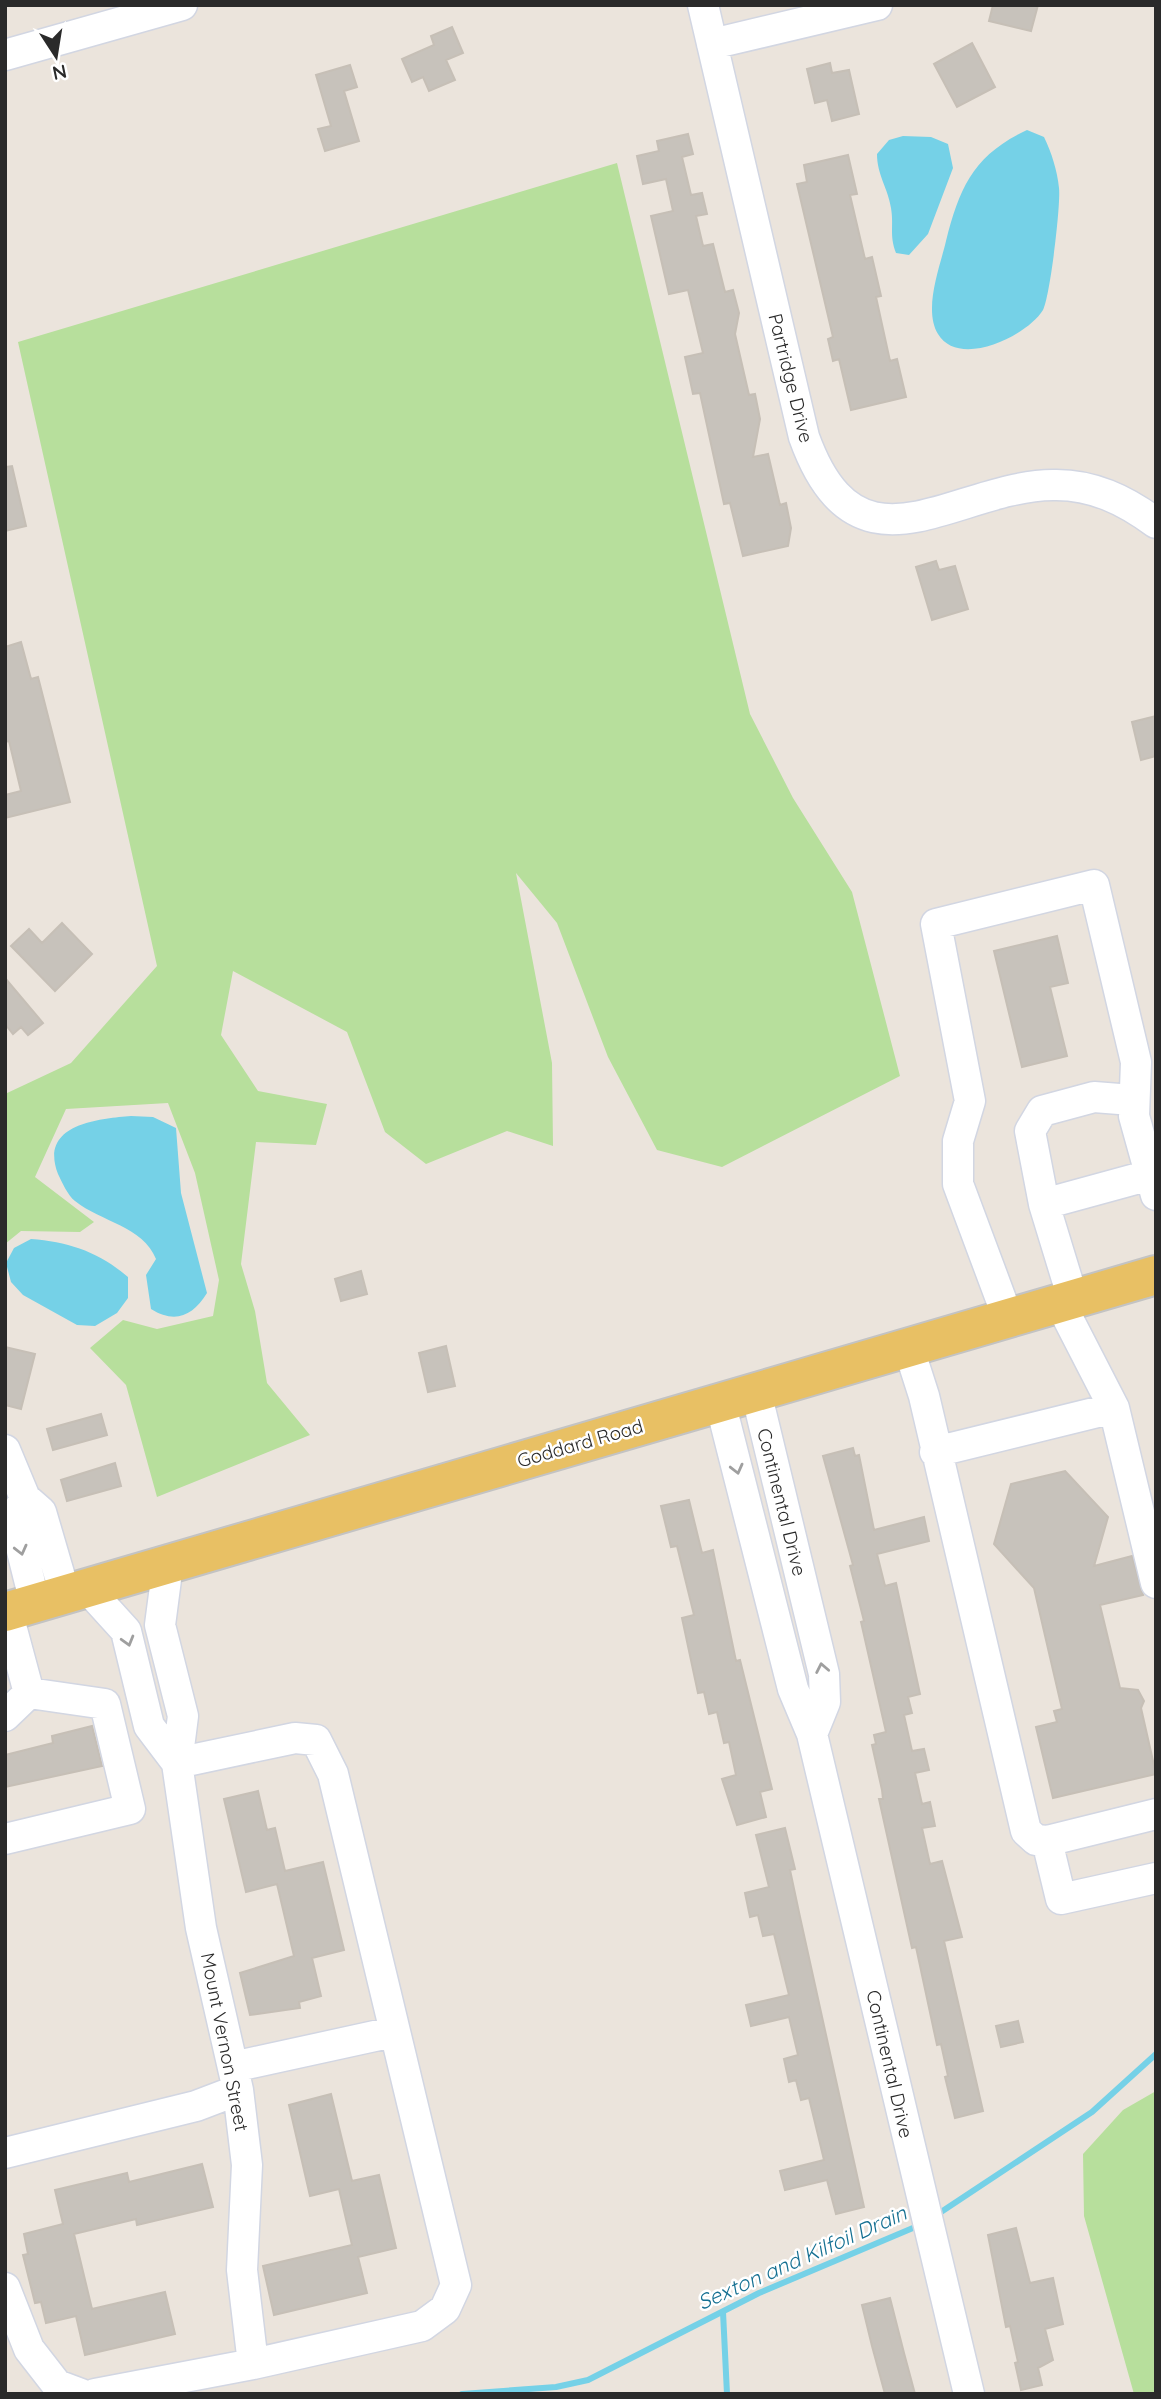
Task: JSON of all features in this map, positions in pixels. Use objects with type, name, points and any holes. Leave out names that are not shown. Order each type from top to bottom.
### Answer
[{"type":"main road","name":"Goddard Road","points":[[40,1602],[1156,1275]]},
{"type":"street","points":[[5,55],[182,5]]},
{"type":"street","name":"Partridge Drive","points":[[703,5],[804,437],[813,460],[831,490],[860,510],[904,521],[1013,492],[1051,485],[1079,486],[1105,492],[1156,523]]},
{"type":"street","points":[[712,44],[877,5]]},
{"type":"street","points":[[1007,1318],[958,1184],[958,1140],[970,1101],[936,924],[1094,884],[1136,1062],[1132,1100],[1153,1185],[1044,1203]]},
{"type":"street","points":[[1132,1100],[1094,1097],[1042,1111],[1030,1131],[1067,1301],[1114,1408],[1156,1583]]},
{"type":"street","points":[[908,1346],[924,1396],[1026,1831],[1036,1840],[1047,1841],[1156,1814]]},
{"type":"street","name":"Continental Drive","points":[[738,1397],[793,1689],[812,1734],[969,2394]]},
{"type":"street","points":[[935,1452],[1114,1408]]},
{"type":"street","points":[[5,1450],[25,1498],[14,1520],[40,1602],[29,1693],[5,1716]]},
{"type":"street","name":"Mount Vernon Street","points":[[168,1564],[160,1625],[183,1716],[177,1763],[201,1927],[235,2079],[247,2165],[242,2270],[253,2364]]},
{"type":"street","name":"Mount Vernon Street","points":[[40,1602],[126,1631],[149,1726],[177,1763]]},
{"type":"street","points":[[5,1839],[130,1809],[105,1704],[29,1693]]},
{"type":"street","points":[[95,2394],[253,2364],[422,2326],[444,2309],[456,2286],[393,2032],[362,1887],[326,1755],[316,1740],[295,1738],[177,1763]]},
{"type":"street","points":[[1047,1841],[1061,1899],[1156,1878]]},
{"type":"street","points":[[5,2153],[196,2106],[235,2079],[393,2032]]},
{"type":"street","points":[[5,2288],[29,2349],[57,2385],[81,2394]]},
{"type":"green space","points":[[617,163],[750,714],[793,798],[852,892],[900,1076],[722,1167],[657,1150],[608,1057],[557,923],[516,873],[552,1063],[553,1146],[507,1131],[426,1164],[385,1132],[347,1032],[233,971],[221,1035],[258,1091],[327,1104],[316,1145],[256,1142],[241,1264],[255,1311],[267,1383],[310,1435],[157,1497],[126,1385],[90,1348],[123,1320],[157,1329],[213,1316],[219,1280],[195,1173],[168,1103],[66,1109],[35,1177],[94,1222],[80,1232],[21,1231],[5,1244],[5,1094],[71,1063],[157,966],[18,342]]},
{"type":"green space","points":[[1156,2091],[1156,2394],[1134,2394],[1084,2216],[1083,2154],[1123,2110]]},
{"type":"water","points":[[1027,130],[1044,137],[1054,162],[1059,188],[1046,302],[1035,320],[1023,330],[992,345],[961,349],[948,344],[938,334],[932,313],[934,288],[951,221],[964,188],[982,162],[994,150]]},
{"type":"water","points":[[903,136],[931,137],[948,144],[953,168],[928,234],[909,255],[896,253],[894,247],[891,208],[877,154],[889,140]]},
{"type":"water","points":[[153,1117],[176,1128],[181,1193],[207,1293],[196,1307],[176,1317],[151,1309],[146,1275],[156,1259],[150,1248],[132,1232],[75,1201],[58,1174],[54,1158],[56,1145],[74,1128],[102,1119]]},
{"type":"water","points":[[31,1239],[71,1246],[106,1261],[128,1277],[128,1298],[117,1313],[95,1326],[77,1325],[23,1295],[11,1282],[6,1263],[14,1248]]},
{"type":"building","points":[[993,5],[1038,5],[1031,31],[989,21]]},
{"type":"building","points":[[452,27],[463,53],[446,60],[455,80],[429,91],[423,77],[412,82],[402,59],[434,45],[431,36]]},
{"type":"building","points":[[972,43],[995,87],[957,107],[934,64]]},
{"type":"building","points":[[830,63],[832,73],[849,70],[859,114],[832,121],[827,100],[815,103],[807,69]]},
{"type":"building","points":[[350,65],[357,87],[344,91],[359,141],[325,151],[318,129],[331,126],[316,75]]},
{"type":"building","points":[[688,134],[693,154],[682,157],[691,195],[702,193],[707,214],[696,216],[703,246],[713,244],[725,292],[733,290],[739,313],[735,334],[749,395],[755,394],[760,419],[753,457],[768,454],[780,505],[786,503],[791,528],[788,546],[743,556],[730,503],[724,504],[700,393],[693,394],[685,357],[703,353],[688,290],[669,294],[651,216],[673,211],[666,179],[643,184],[637,156],[659,151],[657,141]]},
{"type":"building","points":[[848,155],[857,194],[850,195],[865,259],[872,257],[881,296],[876,297],[890,361],[897,359],[906,397],[851,410],[839,359],[833,361],[828,339],[833,337],[797,184],[807,182],[804,165]]},
{"type":"building","points":[[12,466],[26,526],[5,531],[5,467]]},
{"type":"building","points":[[936,561],[939,570],[955,566],[968,609],[932,620],[916,567]]},
{"type":"building","points":[[21,642],[31,679],[38,677],[70,802],[5,818],[5,795],[21,791],[9,741],[5,742],[5,647]]},
{"type":"building","points":[[1156,716],[1156,756],[1141,760],[1132,722]]},
{"type":"building","points":[[62,923],[92,954],[55,991],[11,946],[29,929],[42,943]]},
{"type":"building","points":[[1057,936],[1068,983],[1050,987],[1067,1056],[1022,1067],[994,951]]},
{"type":"building","points":[[5,978],[43,1023],[28,1035],[21,1027],[13,1034],[5,1024]]},
{"type":"building","points":[[361,1271],[367,1294],[341,1301],[335,1279]]},
{"type":"building","points":[[446,1346],[455,1386],[428,1392],[419,1353]]},
{"type":"building","points":[[5,1347],[35,1354],[21,1409],[5,1405]]},
{"type":"building","points":[[101,1414],[107,1435],[53,1450],[47,1429]]},
{"type":"building","points":[[853,1448],[855,1456],[859,1455],[874,1530],[924,1517],[929,1541],[877,1554],[885,1586],[896,1583],[920,1694],[908,1697],[912,1713],[904,1715],[912,1751],[924,1749],[929,1770],[915,1773],[922,1804],[930,1802],[935,1826],[922,1828],[930,1864],[942,1861],[962,1937],[944,1941],[983,2111],[955,2118],[945,2077],[948,2076],[941,2044],[937,2045],[916,1947],[912,1948],[879,1799],[883,1799],[882,1790],[872,1745],[876,1744],[874,1735],[886,1732],[861,1622],[864,1621],[850,1566],[853,1565],[823,1456]]},
{"type":"building","points":[[115,1463],[121,1486],[67,1501],[61,1480]]},
{"type":"building","points":[[1065,1471],[1108,1517],[1094,1566],[1132,1556],[1143,1595],[1100,1605],[1120,1688],[1138,1690],[1144,1701],[1141,1708],[1156,1774],[1053,1798],[1036,1727],[1057,1722],[1054,1711],[1062,1709],[1034,1588],[994,1544],[1011,1484]]},
{"type":"building","points":[[689,1500],[702,1553],[713,1550],[736,1661],[740,1660],[772,1789],[760,1792],[766,1817],[737,1825],[722,1779],[736,1775],[729,1742],[724,1743],[717,1712],[709,1714],[704,1692],[698,1693],[682,1618],[694,1615],[677,1546],[671,1547],[661,1506]]},
{"type":"building","points":[[92,1726],[102,1766],[5,1787],[5,1755],[53,1743],[52,1736]]},
{"type":"building","points":[[258,1791],[267,1830],[275,1828],[285,1871],[323,1862],[344,1950],[312,1958],[321,1996],[299,2002],[300,2008],[250,2015],[240,1973],[294,1956],[277,1884],[246,1892],[224,1799]]},
{"type":"building","points":[[785,1828],[795,1869],[790,1870],[864,2207],[836,2214],[827,2180],[785,2190],[780,2171],[824,2160],[809,2098],[801,2100],[796,2080],[789,2082],[784,2059],[798,2055],[789,2017],[751,2026],[746,2005],[789,1995],[774,1934],[763,1936],[758,1915],[750,1917],[745,1893],[769,1887],[756,1835]]},
{"type":"building","points":[[1018,2021],[1023,2042],[1001,2047],[996,2026]]},
{"type":"building","points":[[331,2094],[352,2181],[379,2175],[396,2248],[358,2257],[367,2293],[274,2315],[263,2266],[352,2245],[339,2189],[310,2196],[289,2105]]},
{"type":"building","points":[[202,2164],[213,2207],[137,2225],[136,2219],[74,2234],[92,2309],[165,2292],[175,2334],[85,2355],[76,2316],[46,2323],[41,2302],[35,2303],[23,2255],[28,2254],[24,2234],[63,2224],[55,2190],[127,2173],[129,2182]]},
{"type":"building","points":[[1016,2228],[1030,2283],[1053,2278],[1063,2324],[1045,2329],[1053,2360],[1038,2368],[1042,2385],[1021,2390],[1015,2363],[1018,2362],[1010,2326],[1006,2327],[988,2235]]},
{"type":"building","points":[[890,2298],[915,2394],[885,2394],[872,2346],[862,2305]]},
{"type":"waterway","name":"Sexton and Kilfoil Drain","points":[[935,2216],[1092,2112],[1156,2054]]},
{"type":"waterway","name":"Sexton and Kilfoil Drain","points":[[462,2394],[556,2387],[588,2380],[759,2293],[920,2225]]},
{"type":"waterway","points":[[723,2312],[727,2394]]}]
